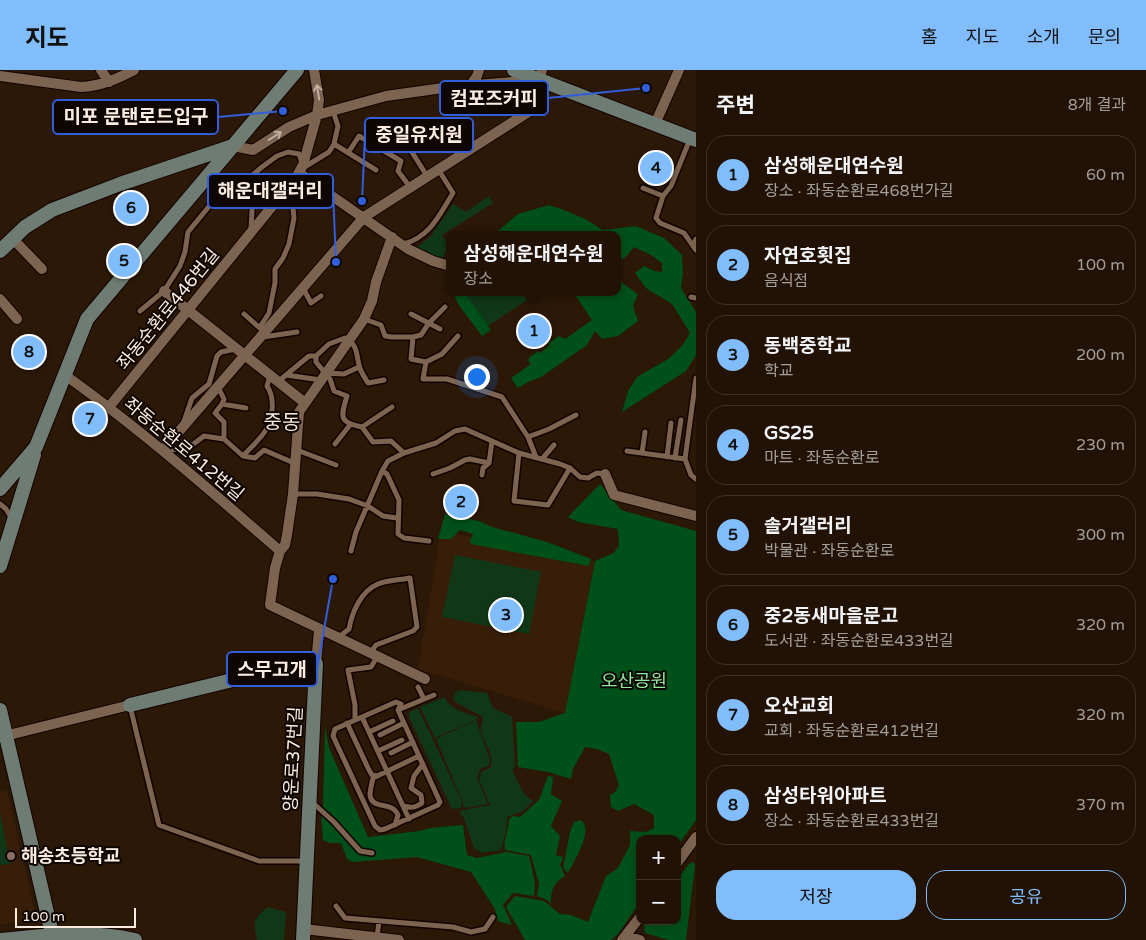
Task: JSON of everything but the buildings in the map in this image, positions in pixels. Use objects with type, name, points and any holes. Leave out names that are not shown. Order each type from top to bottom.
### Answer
[{"type":"street","points":[[101,70],[109,82]]},
{"type":"street","points":[[0,76],[91,87],[109,82],[134,70]]},
{"type":"street","points":[[0,566],[36,447],[87,319],[297,70]]},
{"type":"street","name":"좌동순환로446번길","points":[[109,407],[283,193],[291,187],[301,169],[317,114],[319,100],[314,70]]},
{"type":"street","points":[[470,86],[479,70]]},
{"type":"street","points":[[514,70],[541,75],[693,139]]},
{"type":"street","points":[[655,124],[678,70]]},
{"type":"street","points":[[0,251],[26,227],[52,210],[120,184],[233,146],[253,150],[289,127],[317,114],[386,96],[541,75]]},
{"type":"street","points":[[163,450],[245,356],[262,332],[304,288],[364,217],[530,111],[541,75]]},
{"type":"street","name":"좌동순환로446번길","points":[[301,169],[402,245],[433,261],[446,265]]},
{"type":"street","points":[[392,237],[376,282],[372,301],[364,319],[299,412],[288,535],[285,545],[280,551],[275,568],[270,605],[374,655],[422,683]]},
{"type":"street","points":[[13,239],[42,269]]},
{"type":"street","points":[[164,291],[245,356],[278,378],[305,404]]},
{"type":"street","points":[[0,299],[17,319]]},
{"type":"street","name":"좌동순환로412번길","points":[[64,375],[109,407],[163,450],[280,551]]},
{"type":"street","points":[[0,489],[36,447]]},
{"type":"street","points":[[605,474],[614,495],[696,516]]},
{"type":"street","points":[[2,736],[294,665],[316,664],[319,630]]},
{"type":"street","name":"양운로37번길","points":[[304,935],[316,664]]},
{"type":"street","points":[[0,710],[2,736],[52,934]]},
{"type":"street","points":[[681,858],[696,837]]},
{"type":"street","points":[[624,938],[636,922]]},
{"type":"street","points":[[0,940],[52,934],[110,936],[135,940]]},
{"type":"street","points":[[304,935],[399,940]]},
{"type":"street","points":[[624,938],[640,940]]},
{"type":"lane","points":[[333,111],[338,126],[334,144],[376,170]]},
{"type":"lane","points":[[348,153],[359,136],[401,161],[398,171],[410,187]]},
{"type":"lane","points":[[693,139],[671,186],[663,196],[656,218],[660,223],[684,233],[694,248]]},
{"type":"lane","name":"좌동순환로446번길","points":[[140,311],[164,291],[180,266],[185,252],[188,232],[211,204],[229,195],[277,156],[288,152],[299,154],[301,169],[329,152],[334,144]]},
{"type":"lane","points":[[410,149],[427,176]]},
{"type":"lane","points":[[402,245],[424,236],[453,193],[438,169]]},
{"type":"lane","points":[[251,232],[254,174]]},
{"type":"lane","points":[[262,332],[275,283],[275,269],[283,258],[289,244],[294,218],[291,187]]},
{"type":"lane","points":[[644,188],[663,196]]},
{"type":"lane","points":[[694,248],[696,239]]},
{"type":"lane","points":[[304,288],[310,303],[321,296]]},
{"type":"lane","points":[[364,319],[380,325],[385,336],[413,337],[420,335],[445,307]]},
{"type":"lane","points":[[244,314],[262,332],[297,332]]},
{"type":"lane","points":[[411,314],[440,329]]},
{"type":"lane","points":[[413,337],[411,359],[426,362],[442,354],[458,336]]},
{"type":"lane","points":[[243,456],[267,429],[273,394],[267,386],[309,356],[316,356],[329,344],[345,338],[349,340],[358,352],[359,367],[368,383],[384,380]]},
{"type":"lane","points":[[180,430],[192,398],[209,384],[217,356],[221,352],[237,349]]},
{"type":"lane","points":[[316,356],[316,362],[324,377],[330,379],[334,391],[347,396],[342,413],[343,420],[350,425],[362,428],[373,442],[391,441],[404,453]]},
{"type":"lane","points":[[426,362],[423,379],[447,379],[502,398],[528,437],[539,458]]},
{"type":"lane","points":[[278,378],[324,377],[344,374],[359,367]]},
{"type":"lane","points":[[696,378],[685,459],[691,476],[696,480]]},
{"type":"lane","points":[[218,387],[224,399],[215,413],[224,422],[224,439]]},
{"type":"lane","points":[[222,404],[246,408]]},
{"type":"lane","points":[[362,428],[392,407]]},
{"type":"lane","points":[[528,437],[576,415]]},
{"type":"lane","points":[[675,458],[681,420]]},
{"type":"lane","points":[[667,457],[671,423]]},
{"type":"lane","points":[[335,444],[350,425]]},
{"type":"lane","points":[[351,551],[356,532],[388,461],[404,453],[436,443],[455,431],[464,429],[519,453],[570,468],[580,476],[588,478],[597,473],[605,474]]},
{"type":"lane","points":[[642,453],[645,432]]},
{"type":"lane","points":[[163,450],[187,449],[204,436],[224,439],[243,456],[254,458],[264,450],[294,463]]},
{"type":"lane","points":[[482,475],[483,468],[489,463],[492,441]]},
{"type":"lane","points":[[539,458],[554,446]]},
{"type":"lane","points":[[295,450],[336,465]]},
{"type":"lane","points":[[627,451],[685,459]]},
{"type":"lane","points":[[519,453],[514,501],[548,505],[570,468]]},
{"type":"lane","points":[[433,474],[470,459],[489,463]]},
{"type":"lane","points":[[382,471],[387,474],[399,500],[398,534],[404,538],[429,541]]},
{"type":"lane","points":[[293,494],[317,494],[349,499],[368,506],[383,516],[397,518]]},
{"type":"lane","points":[[0,504],[6,509],[14,522]]},
{"type":"lane","points":[[336,638],[349,629],[351,617],[364,594],[378,584],[410,578],[417,627],[413,631],[376,645],[370,667],[348,670],[355,705],[355,720]]},
{"type":"lane","points":[[422,683],[424,699]]},
{"type":"lane","points":[[398,710],[434,695]]},
{"type":"lane","points":[[396,702],[401,704],[398,710],[440,802],[438,806],[380,830],[375,826],[333,736],[335,729],[396,702]]},
{"type":"lane","points":[[130,705],[159,825],[259,861],[306,861]]},
{"type":"lane","points":[[362,717],[409,818]]},
{"type":"lane","points":[[369,732],[391,722],[386,717]]},
{"type":"lane","points":[[347,723],[369,770],[372,775],[377,776]]},
{"type":"lane","points":[[388,739],[383,734],[404,723]]},
{"type":"lane","points":[[378,751],[398,739]]},
{"type":"lane","points":[[395,753],[413,742]]},
{"type":"lane","points":[[395,825],[398,815],[396,810],[388,805],[377,805],[372,801],[370,795],[373,778],[419,756]]},
{"type":"lane","points":[[403,806],[411,808],[417,807],[422,803],[421,795],[411,788],[414,776],[423,764]]},
{"type":"lane","points":[[309,800],[334,822],[360,851],[372,853]]},
{"type":"lane","points":[[336,906],[345,918],[453,927],[471,932],[485,929],[493,918]]},
{"type":"lane","points":[[378,921],[379,939]]},
{"type":"shaded area","points":[[441,531],[595,561],[565,713],[418,669]]},
{"type":"shaded area","name":"해송초등학교","points":[[7,790],[37,921],[0,924],[0,792]]},
{"type":"green space","points":[[489,196],[493,203],[442,235],[446,242],[446,252],[441,260],[416,248],[431,236],[453,204],[466,212]]},
{"type":"green space","points":[[549,205],[585,219],[603,230],[636,226],[664,238],[682,255],[683,272],[681,288],[696,312],[696,355],[686,371],[622,412],[628,391],[637,377],[668,359],[682,346],[690,333],[672,304],[646,288],[635,273],[644,266],[654,271],[662,272],[662,263],[634,247],[621,260],[621,231],[498,231],[518,214]]},
{"type":"green space","points":[[621,282],[638,294],[633,306],[638,321],[618,336],[602,339],[595,331],[587,345],[541,377],[518,388],[511,378],[531,364],[528,360],[530,357],[538,351],[540,353],[559,336],[565,339],[592,320],[576,296],[621,296]]},
{"type":"green space","points":[[455,296],[467,296],[491,330],[482,336],[458,304]]},
{"type":"green space","points":[[467,296],[533,296],[488,326]]},
{"type":"green space","name":"오산공원","points":[[600,484],[621,510],[696,531],[696,820],[681,841],[681,835],[636,835],[636,908],[618,934],[611,940],[525,940],[506,907],[515,896],[544,901],[560,914],[571,915],[588,922],[606,876],[618,868],[630,845],[630,831],[646,832],[654,828],[654,815],[634,804],[618,811],[611,807],[610,795],[615,792],[619,785],[609,754],[585,747],[573,769],[571,779],[548,772],[518,767],[516,722],[539,722],[565,713],[595,561],[614,553],[619,545],[618,529],[578,522],[568,517]]},
{"type":"green space","points":[[445,514],[479,521],[492,527],[547,542],[591,559],[589,566],[471,544],[470,541],[473,534],[460,530],[451,539],[438,539]]},
{"type":"green space","points":[[455,555],[541,572],[529,634],[442,617]]},
{"type":"green space","points":[[461,690],[487,693],[493,708],[512,717],[515,767],[512,770],[524,794],[533,801],[523,811],[507,817],[506,831],[501,850],[482,853],[474,848],[460,811],[490,805],[479,779],[482,771],[490,768],[491,763],[490,753],[481,729],[483,717],[453,699],[455,692]]},
{"type":"green space","points":[[445,697],[454,708],[479,718],[435,738],[420,707]]},
{"type":"green space","points":[[418,708],[462,802],[461,808],[452,809],[409,717],[409,712]]},
{"type":"green space","points":[[476,720],[490,761],[488,766],[480,769],[477,778],[488,804],[465,808],[436,739]]},
{"type":"green space","points":[[325,726],[329,748],[368,837],[463,825],[467,855],[477,858],[506,852],[529,856],[535,883],[534,896],[513,893],[503,905],[512,925],[498,921],[495,909],[471,872],[417,857],[352,862],[347,859],[341,843],[330,843],[323,840],[321,815],[323,806]]},
{"type":"green space","points":[[548,776],[553,777],[551,794],[562,801],[551,826],[560,836],[556,855],[563,857],[560,865],[565,876],[554,887],[551,904],[537,896],[539,884],[531,855],[505,850],[509,819],[513,816],[520,817],[539,800]]},
{"type":"green space","points":[[0,812],[10,864],[0,865]]},
{"type":"green space","points":[[581,820],[585,831],[584,838],[582,846],[568,873],[563,868],[570,832],[574,822]]},
{"type":"green space","points":[[693,862],[695,865],[686,940],[668,940],[645,933],[645,925],[681,925],[681,875],[689,864]]},
{"type":"green space","points":[[268,907],[286,912],[284,940],[257,940],[255,921]]},
{"type":"place","name":"컴포즈커피","points":[[646,88]]},
{"type":"place","name":"미포 문탠로드입구","points":[[283,111]]},
{"type":"place","name":"GS25","points":[[656,168]]},
{"type":"place","name":"중일유치원","points":[[362,201]]},
{"type":"place","name":"중2동새마을문고","points":[[131,208]]},
{"type":"place","name":"솔거갤러리","points":[[124,261]]},
{"type":"place","name":"해운대갤러리","points":[[336,262]]},
{"type":"place","name":"삼성해운대연수원","points":[[534,331]]},
{"type":"place","name":"삼성타워아파트","points":[[29,352]]},
{"type":"place","name":"오산교회","points":[[90,419]]},
{"type":"place","name":"자연호횟집","points":[[461,502]]},
{"type":"place","name":"스무고개","points":[[333,579]]},
{"type":"place","name":"동백중학교","points":[[506,615]]},
{"type":"place","name":"해송초등학교","points":[[11,856]]},
{"type":"district","name":"중동","points":[[282,423]]}]
